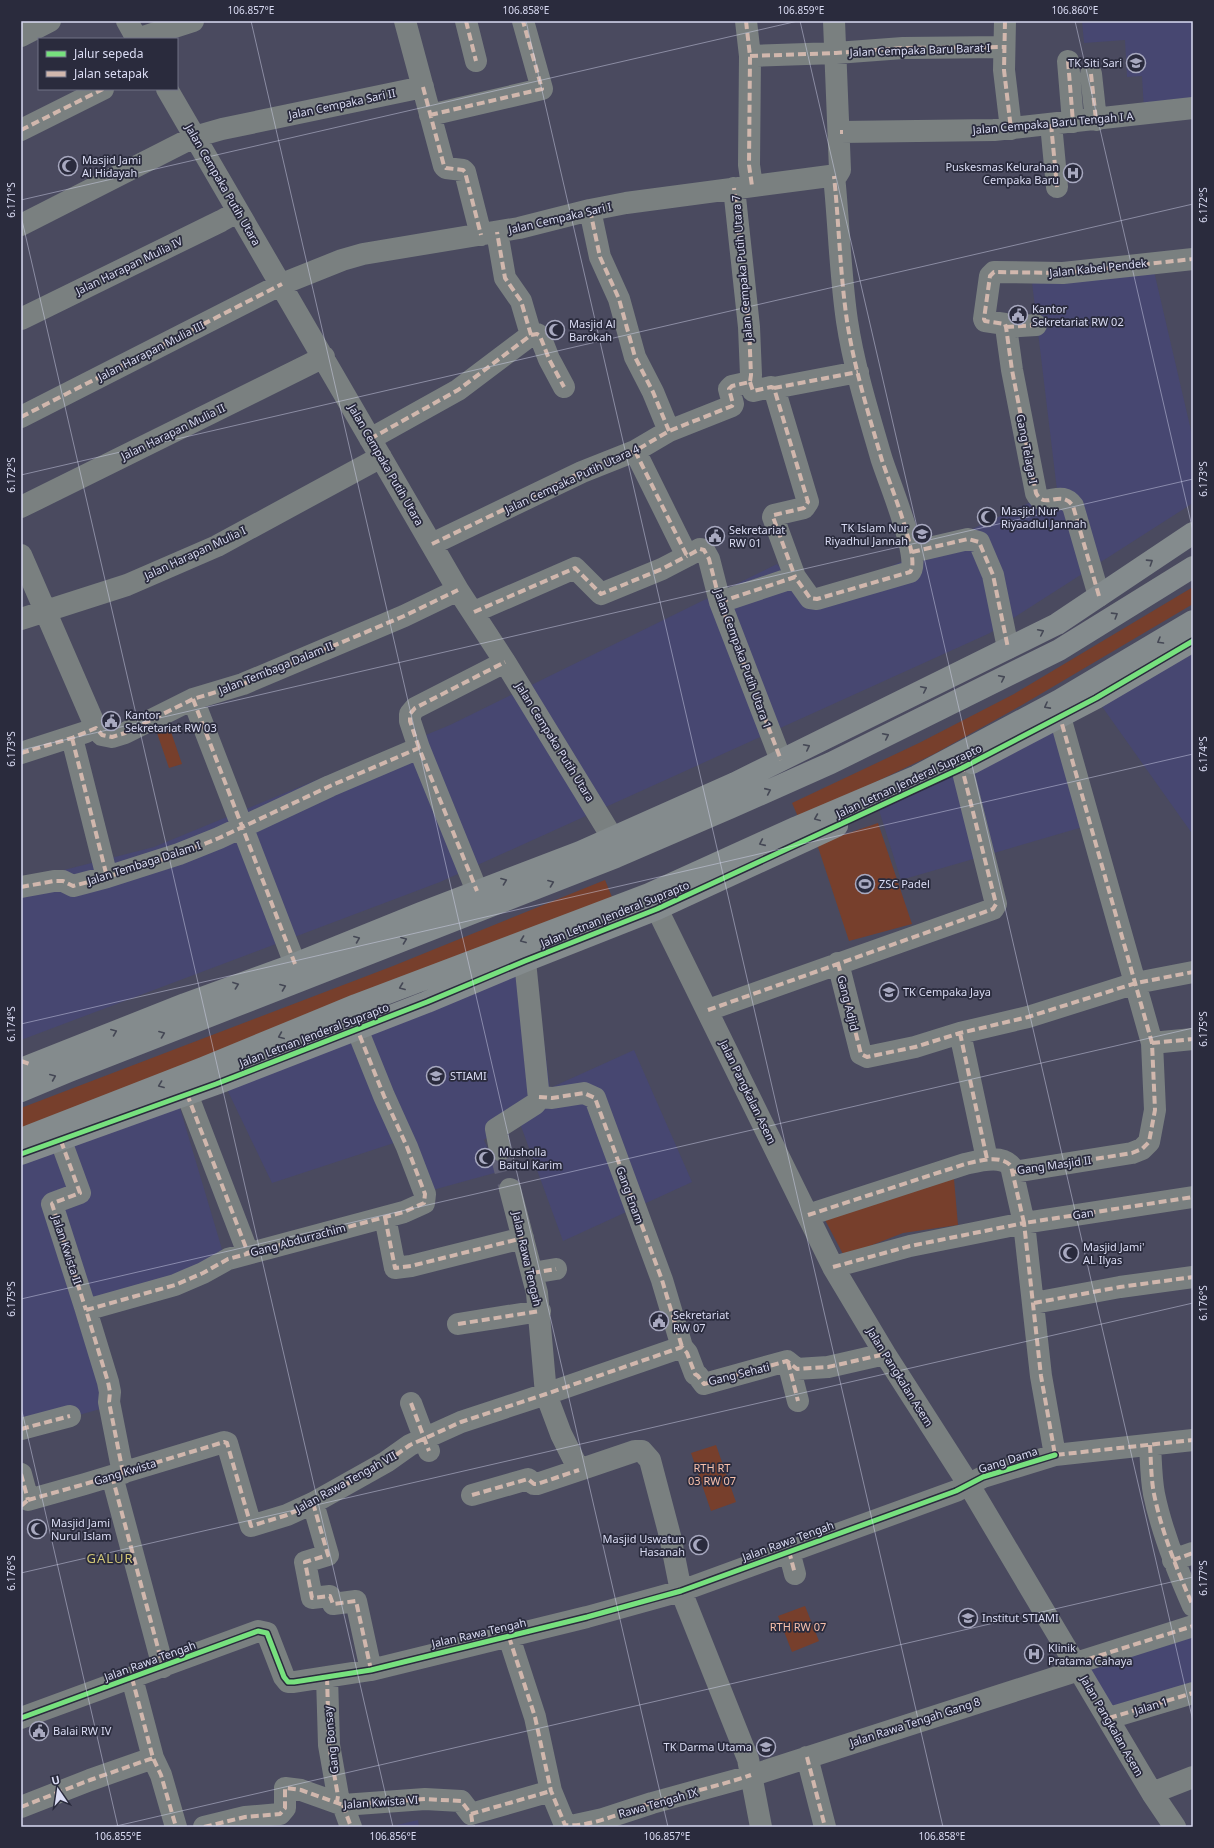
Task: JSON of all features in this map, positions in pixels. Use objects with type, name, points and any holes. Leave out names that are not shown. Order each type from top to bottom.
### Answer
[{"type":"main road","points":[[25,1065],[295,964],[477,891],[580,852],[735,783],[1057,624],[1193,533]]},
{"type":"main road","points":[[21,1091],[616,857],[831,763],[1059,650],[1193,567]]},
{"type":"main road","name":"Jalan Letnan Jenderal Suprapto","points":[[21,1139],[203,1068],[356,1004],[649,894],[962,768],[1142,672],[1190,631]]},
{"type":"main road","name":"Jalan Letnan Jenderal Suprapto","points":[[21,1154],[61,1141],[187,1094],[427,1002],[525,961],[657,910],[801,834],[917,776],[1190,631]]},
{"type":"main road","points":[[732,807],[735,783]]},
{"type":"street","points":[[21,36],[50,21]]},
{"type":"street","points":[[127,21],[136,38]]},
{"type":"street","points":[[140,38],[193,21]]},
{"type":"street","points":[[405,21],[444,166],[446,168],[463,170],[465,172],[505,278],[521,301],[531,335],[537,334],[540,336],[549,359],[564,387]]},
{"type":"street","points":[[466,21],[476,61]]},
{"type":"street","points":[[430,115],[542,90],[523,21]]},
{"type":"street","name":"Jalan Cempaka Putih Utara 7","points":[[746,21],[750,56],[749,168],[743,187],[750,382]]},
{"type":"street","points":[[834,21],[840,132],[837,173],[844,294],[848,327],[858,372],[887,477],[902,515],[911,562]]},
{"type":"street","points":[[1005,21],[1005,74],[1011,129]]},
{"type":"street","name":"Jalan Cempaka Baru Barat I","points":[[750,56],[836,53],[903,48],[1004,47]]},
{"type":"street","points":[[1068,61],[1073,122]]},
{"type":"street","points":[[1091,74],[1096,120]]},
{"type":"street","name":"Jalan Cempaka Sari II","points":[[21,225],[194,136],[423,86]]},
{"type":"street","points":[[21,130],[101,90]]},
{"type":"street","name":"Jalan Cempaka Putih Utara","points":[[168,90],[236,212],[282,284],[458,590],[474,612],[604,821],[612,837]]},
{"type":"street","name":"Jalan Cempaka Baru Tengah I A","points":[[840,132],[973,131],[1011,129],[1193,108]]},
{"type":"street","points":[[1051,124],[1057,186]]},
{"type":"street","name":"Jalan Cempaka Sari I","points":[[282,284],[342,260],[363,254],[489,234],[626,203],[837,173]]},
{"type":"street","points":[[590,210],[600,257],[619,299],[635,357],[653,392],[669,431]]},
{"type":"street","name":"Jalan Harapan Mulia IV","points":[[21,319],[221,221],[236,212]]},
{"type":"street","name":"Jalan Kabel Pendek","points":[[1006,327],[1005,324],[984,320],[984,309],[990,276],[994,272],[1063,273],[1193,259]]},
{"type":"street","name":"Jalan Harapan Mulia III","points":[[21,417],[282,284]]},
{"type":"street","points":[[1006,327],[1036,325]]},
{"type":"street","name":"Gang Telaga I","points":[[1006,327],[1012,370],[1036,493],[1039,499],[1044,501],[1061,498],[1068,500],[1073,506],[1099,596]]},
{"type":"street","name":"Jalan Harapan Mulia I","points":[[21,619],[127,584],[217,546],[375,448],[458,390],[531,335]]},
{"type":"street","name":"Jalan Harapan Mulia II","points":[[21,507],[324,357]]},
{"type":"street","points":[[750,382],[753,391],[858,372]]},
{"type":"street","name":"Jalan Cempaka Putih Utara 4","points":[[432,544],[582,472],[635,451],[669,431],[730,407],[733,404],[729,388],[750,382]]},
{"type":"street","points":[[774,388],[808,502],[804,508],[774,515],[773,517],[796,577],[810,598],[813,599],[968,539],[980,542],[993,575],[1008,648]]},
{"type":"street","points":[[474,612],[575,568],[601,594],[662,569],[687,556],[635,451]]},
{"type":"street","name":"Jalan Cempaka Putih Utara 1","points":[[687,556],[700,549],[706,553],[720,602],[781,760]]},
{"type":"street","points":[[21,555],[96,728],[72,738],[21,753]]},
{"type":"street","points":[[720,602],[796,577]]},
{"type":"street","name":"Jalan Tembaga Dalam II","points":[[96,728],[102,735],[112,737],[125,733],[193,699],[243,684],[404,616],[458,590]]},
{"type":"street","points":[[477,891],[420,748],[410,721],[410,714],[415,708],[505,662]]},
{"type":"street","points":[[193,699],[295,964]]},
{"type":"street","name":"Gang Masjid II","points":[[808,1215],[965,1164],[987,1159],[1007,1162],[1012,1166],[1013,1172],[1132,1153],[1142,1149],[1149,1142],[1155,1110],[1152,1043],[1060,717]]},
{"type":"street","points":[[72,738],[107,877]]},
{"type":"street","name":"Jalan Tembaga Dalam I","points":[[21,887],[54,881],[63,881],[73,886],[107,877],[178,854],[330,786],[420,748]]},
{"type":"street","points":[[838,963],[993,909],[995,907],[996,904],[962,768]]},
{"type":"street","name":"Jalan Pangkalan Asem","points":[[657,910],[708,1010],[833,1267],[885,1354],[969,1485],[1109,1718],[1152,1793],[1175,1827]]},
{"type":"street","points":[[500,1150],[496,1129],[535,1104],[539,1097],[525,961]]},
{"type":"street","name":"Gang Adjid","points":[[708,1010],[838,963],[861,1054],[867,1058],[1028,1017],[1136,983],[1193,972]]},
{"type":"street","name":"Gang Abdurrachim","points":[[86,1310],[175,1285],[203,1273],[228,1259],[385,1217],[421,1205],[425,1200],[425,1194],[357,1028]]},
{"type":"street","points":[[960,1034],[987,1159]]},
{"type":"street","points":[[1152,1043],[1193,1039]]},
{"type":"street","name":"Gang Enam","points":[[539,1097],[552,1098],[584,1093],[595,1098],[662,1280],[682,1347]]},
{"type":"street","points":[[187,1094],[248,1253]]},
{"type":"street","name":"Jalan Kwista II","points":[[61,1141],[80,1193],[52,1204],[86,1310]]},
{"type":"street","points":[[1013,1172],[1024,1224],[1041,1376],[1055,1455]]},
{"type":"street","name":"Jalan Rawa Tengah","points":[[510,1189],[532,1273],[540,1311],[546,1394],[561,1434],[579,1470]]},
{"type":"street","name":"Gan","points":[[833,1267],[910,1246],[1024,1224],[1193,1197]]},
{"type":"street","points":[[385,1217],[394,1268],[411,1266],[523,1238]]},
{"type":"street","points":[[532,1273],[556,1268]]},
{"type":"street","points":[[1034,1303],[1120,1287],[1193,1277]]},
{"type":"street","points":[[86,1310],[108,1382],[117,1474],[163,1667]]},
{"type":"street","points":[[458,1324],[540,1311]]},
{"type":"street","points":[[546,1394],[682,1347]]},
{"type":"street","name":"Gang Sehati","points":[[682,1347],[687,1353],[695,1374],[704,1384],[788,1362]]},
{"type":"street","points":[[788,1362],[797,1369],[828,1367],[885,1354]]},
{"type":"street","points":[[788,1362],[798,1401]]},
{"type":"street","name":"Jalan Rawa Tengah VII","points":[[222,1442],[227,1444],[250,1525],[287,1515],[313,1503],[386,1462],[410,1445],[426,1445],[461,1422],[546,1394]]},
{"type":"street","points":[[411,1403],[426,1445]]},
{"type":"street","points":[[21,1429],[70,1416]]},
{"type":"street","name":"Gang Dama","points":[[969,1485],[983,1477],[1055,1455],[1193,1440]]},
{"type":"street","name":"Gang Kwista","points":[[25,1503],[222,1442]]},
{"type":"street","points":[[1150,1445],[1156,1504],[1183,1556],[1193,1606]]},
{"type":"street","points":[[472,1495],[528,1479],[534,1484],[537,1484],[635,1451],[642,1451],[645,1453],[650,1460],[670,1536],[681,1591],[748,1759],[761,1827]]},
{"type":"street","points":[[21,1474],[25,1503]]},
{"type":"street","name":"Jalan Rawa Tengah","points":[[21,1718],[258,1631],[267,1633],[284,1677],[288,1682],[371,1670],[460,1647],[509,1637],[681,1591],[969,1485]]},
{"type":"street","points":[[313,1503],[328,1555],[305,1562],[312,1598],[330,1596],[333,1604],[356,1600],[371,1670]]},
{"type":"street","points":[[789,1551],[795,1574]]},
{"type":"street","name":"Jalan Rawa Tengah Gang 8","points":[[751,1775],[1193,1626]]},
{"type":"street","points":[[509,1637],[535,1717],[551,1791]]},
{"type":"street","name":"Gang Bonsay","points":[[327,1677],[329,1745],[340,1804],[351,1827]]},
{"type":"street","points":[[132,1678],[154,1758],[161,1775],[176,1827]]},
{"type":"street","name":"Jalan 1","points":[[1109,1718],[1193,1693]]},
{"type":"street","points":[[807,1757],[826,1827]]},
{"type":"street","points":[[21,1807],[90,1780],[154,1758]]},
{"type":"street","name":"Rawa Tengah IX","points":[[551,1791],[565,1825],[571,1826],[604,1819],[652,1803],[751,1775]]},
{"type":"street","points":[[1152,1793],[1193,1777]]},
{"type":"street","name":"Jalan Kwista VI","points":[[204,1827],[245,1817],[280,1814],[285,1808],[285,1788],[301,1790],[340,1804],[425,1799],[461,1801],[472,1820],[551,1791]]},
{"type":"shaded area","points":[[1082,21],[1193,21],[1193,107],[1144,110],[1142,76],[1127,77],[1125,40],[1084,43]]},
{"type":"shaded area","points":[[1153,267],[1193,439],[1193,503],[990,633],[440,882],[21,1040],[21,881],[154,847],[450,725],[777,564],[809,604],[1057,490],[1031,274]]},
{"type":"shaded area","points":[[1193,641],[1193,831],[1191,832],[1096,698]]},
{"type":"shaded area","points":[[1060,717],[1093,824],[901,880],[878,807]]},
{"type":"shaded area","points":[[533,958],[550,1088],[634,1050],[692,1182],[563,1241],[518,1118],[484,1140],[498,1172],[422,1193],[400,1141],[272,1183],[223,1081]]},
{"type":"shaded area","points":[[177,1098],[224,1256],[83,1312],[115,1405],[21,1431],[21,1153]]},
{"type":"shaded area","points":[[1193,1626],[1193,1693],[1109,1718],[1076,1663]]},
{"type":"shaded area","points":[[418,1820],[419,1827],[388,1827]]},
{"type":"green space","points":[[1193,587],[1193,604],[1022,705],[934,754],[799,819],[792,803],[919,743],[1014,694]]},
{"type":"green space","points":[[169,726],[182,764],[169,768],[156,730]]},
{"type":"green space","name":"ZSC Padel","points":[[878,823],[912,924],[849,941],[817,844]]},
{"type":"green space","points":[[605,880],[612,897],[21,1130],[21,1108],[393,966]]},
{"type":"green space","points":[[953,1168],[958,1225],[903,1233],[844,1256],[823,1216]]},
{"type":"green space","name":"RTH RT 03 RW 07","points":[[716,1445],[736,1502],[711,1511],[691,1453]]},
{"type":"green space","name":"RTH RW 07","points":[[805,1606],[819,1641],[792,1652],[778,1616]]},
{"type":"tunnel","points":[[500,1150],[510,1189]]},
{"type":"marked path","points":[[466,21],[476,61]]},
{"type":"marked path","points":[[430,115],[542,89],[523,21]]},
{"type":"marked path","points":[[746,21],[750,56],[749,165],[752,186]]},
{"type":"marked path","points":[[1005,21],[1004,70],[1011,129]]},
{"type":"marked path","points":[[750,56],[836,53],[903,48],[1004,47]]},
{"type":"marked path","points":[[1068,61],[1073,122]]},
{"type":"marked path","points":[[1091,74],[1096,120]]},
{"type":"marked path","points":[[423,87],[444,166],[446,168],[463,170],[465,172],[481,235]]},
{"type":"marked path","points":[[21,130],[101,90]]},
{"type":"marked path","points":[[1051,124],[1057,187]]},
{"type":"marked path","points":[[720,602],[795,577],[810,598],[817,599],[910,572],[912,564],[907,535],[881,457],[853,355],[843,285],[834,176]]},
{"type":"marked path","points":[[432,544],[582,472],[635,451],[669,431],[732,406],[733,404],[729,389],[732,386],[750,382],[751,375],[749,327],[734,188]]},
{"type":"marked path","points":[[590,210],[600,257],[619,299],[635,357],[653,392],[669,431]]},
{"type":"marked path","points":[[370,439],[458,390],[531,335],[521,301],[505,278],[497,232]]},
{"type":"marked path","points":[[1099,596],[1073,506],[1068,501],[1063,499],[1044,500],[1036,493],[1012,370],[1006,327],[1005,324],[985,321],[984,319],[990,276],[994,272],[1063,273],[1193,259]]},
{"type":"marked path","points":[[21,417],[282,284]]},
{"type":"marked path","points":[[1006,327],[1036,325]]},
{"type":"marked path","points":[[531,335],[537,334],[540,336],[549,359],[564,387]]},
{"type":"marked path","points":[[774,388],[858,372]]},
{"type":"marked path","points":[[750,382],[753,391],[771,387],[774,388],[808,502],[804,508],[774,515],[773,517],[795,577]]},
{"type":"marked path","points":[[635,451],[687,556],[700,549],[704,550],[709,559],[720,602],[781,760]]},
{"type":"marked path","points":[[912,552],[968,539],[979,542],[993,575],[1008,648]]},
{"type":"marked path","points":[[474,612],[575,568],[601,594],[662,569],[687,556]]},
{"type":"marked path","points":[[21,753],[72,738],[96,728],[102,735],[112,737],[125,733],[193,699],[243,684],[404,616],[458,590]]},
{"type":"marked path","points":[[419,748],[410,721],[410,714],[415,708],[505,662]]},
{"type":"marked path","points":[[193,699],[295,964]]},
{"type":"marked path","points":[[1013,1172],[1132,1153],[1142,1149],[1149,1142],[1155,1110],[1152,1043],[1060,717]]},
{"type":"marked path","points":[[72,738],[107,877]]},
{"type":"marked path","points":[[21,887],[54,881],[63,881],[73,886],[107,877],[179,854],[219,838],[330,786],[419,748],[477,891]]},
{"type":"marked path","points":[[708,1010],[993,909],[996,904],[962,768]]},
{"type":"marked path","points":[[838,963],[861,1054],[867,1057],[915,1047],[960,1033],[1028,1017],[1136,983],[1193,972]]},
{"type":"marked path","points":[[123,1473],[109,1402],[110,1392],[108,1382],[86,1310],[175,1285],[203,1273],[228,1259],[404,1212],[424,1203],[425,1194],[407,1147],[384,1096],[357,1029]]},
{"type":"marked path","points":[[960,1033],[987,1159]]},
{"type":"marked path","points":[[1152,1043],[1193,1039]]},
{"type":"marked path","points":[[21,1061],[32,1065]]},
{"type":"marked path","points":[[539,1097],[552,1098],[584,1093],[595,1098],[662,1280],[682,1347]]},
{"type":"marked path","points":[[187,1094],[248,1253]]},
{"type":"marked path","points":[[61,1141],[80,1193],[52,1204],[86,1310]]},
{"type":"marked path","points":[[808,1215],[965,1164],[989,1159],[1001,1160],[1007,1162],[1011,1166],[1024,1223],[1193,1197]]},
{"type":"marked path","points":[[385,1217],[395,1268],[411,1266],[523,1238]]},
{"type":"marked path","points":[[833,1267],[910,1246],[1024,1223],[1041,1376],[1055,1455],[1193,1440]]},
{"type":"marked path","points":[[532,1273],[556,1269]]},
{"type":"marked path","points":[[1034,1303],[1120,1287],[1193,1277]]},
{"type":"marked path","points":[[458,1324],[540,1311]]},
{"type":"marked path","points":[[28,1500],[224,1442],[227,1443],[251,1526],[287,1515],[313,1503],[386,1462],[410,1445],[461,1422],[682,1347],[687,1353],[695,1374],[704,1384],[787,1361],[797,1369],[828,1367],[885,1354]]},
{"type":"marked path","points":[[788,1362],[798,1401]]},
{"type":"marked path","points":[[411,1403],[429,1451]]},
{"type":"marked path","points":[[21,1429],[70,1416]]},
{"type":"marked path","points":[[1150,1445],[1152,1482],[1157,1509],[1170,1551],[1193,1606]]},
{"type":"marked path","points":[[472,1495],[528,1479],[534,1484],[537,1484],[579,1470]]},
{"type":"marked path","points":[[21,1474],[28,1500]]},
{"type":"marked path","points":[[112,1476],[163,1667]]},
{"type":"marked path","points":[[21,1506],[28,1500]]},
{"type":"marked path","points":[[313,1503],[328,1555],[305,1562],[312,1598],[330,1596],[333,1604],[356,1601],[371,1670]]},
{"type":"marked path","points":[[789,1551],[795,1574]]},
{"type":"marked path","points":[[1173,1560],[1193,1553]]},
{"type":"marked path","points":[[1076,1663],[1193,1626]]},
{"type":"marked path","points":[[509,1637],[535,1717],[551,1791],[565,1825],[586,1824],[610,1818],[654,1802],[751,1775]]},
{"type":"marked path","points":[[327,1677],[329,1745],[338,1796],[337,1802]]},
{"type":"marked path","points":[[132,1678],[153,1758],[161,1775],[176,1827]]},
{"type":"marked path","points":[[1109,1718],[1193,1693]]},
{"type":"marked path","points":[[807,1757],[825,1827]]},
{"type":"marked path","points":[[21,1807],[90,1780],[153,1758]]},
{"type":"marked path","points":[[204,1827],[245,1817],[280,1814],[285,1808],[285,1788],[301,1790],[343,1805],[425,1799],[461,1801],[471,1814],[551,1791]]},
{"type":"marked path","points":[[343,1805],[351,1827]]},
{"type":"marked path","points":[[471,1814],[473,1827]]},
{"type":"cycle path","points":[[21,1154],[216,1084],[427,1002],[525,961],[657,909],[962,768],[1096,698],[1193,641]]},
{"type":"cycle path","points":[[21,1718],[258,1631],[267,1633],[284,1677],[288,1682],[294,1682],[371,1670],[587,1617],[681,1591],[956,1491],[983,1477],[1055,1455]]},
{"type":"place","name":"TK Siti Sari","points":[[1136,63]]},
{"type":"place","name":"Masjid Jami Al Hidayah","points":[[68,166]]},
{"type":"place","name":"Puskesmas Kelurahan Cempaka Baru","points":[[1073,173]]},
{"type":"place","name":"Kantor Sekretariat RW 02","points":[[1018,315]]},
{"type":"place","name":"Masjid Al Barokah","points":[[555,330]]},
{"type":"place","name":"Masjid Nur Riyaadlul Jannah","points":[[987,517]]},
{"type":"place","name":"TK Islam Nur Riyadhul Jannah","points":[[922,534]]},
{"type":"place","name":"Sekretariat RW 01","points":[[715,536]]},
{"type":"place","name":"Kantor Sekretariat RW 03","points":[[111,721]]},
{"type":"place","name":"ZSC Padel","points":[[865,884]]},
{"type":"place","name":"TK Cempaka Jaya","points":[[889,992]]},
{"type":"place","name":"STIAMI","points":[[436,1076]]},
{"type":"place","name":"Musholla Baitul Karim","points":[[485,1158]]},
{"type":"place","name":"Masjid Jami' AL Ilyas","points":[[1069,1253]]},
{"type":"place","name":"Sekretariat RW 07","points":[[659,1321]]},
{"type":"place","name":"Masjid Jami Nurul Islam","points":[[37,1529]]},
{"type":"place","name":"Masjid Uswatun Hasanah","points":[[699,1545]]},
{"type":"place","name":"Institut STIAMI","points":[[968,1618]]},
{"type":"place","name":"Klinik Pratama Cahaya","points":[[1034,1654]]},
{"type":"place","name":"Balai RW IV","points":[[39,1731]]},
{"type":"place","name":"TK Darma Utama","points":[[766,1747]]},
{"type":"district","name":"GALUR","points":[[110,1558]]}]
